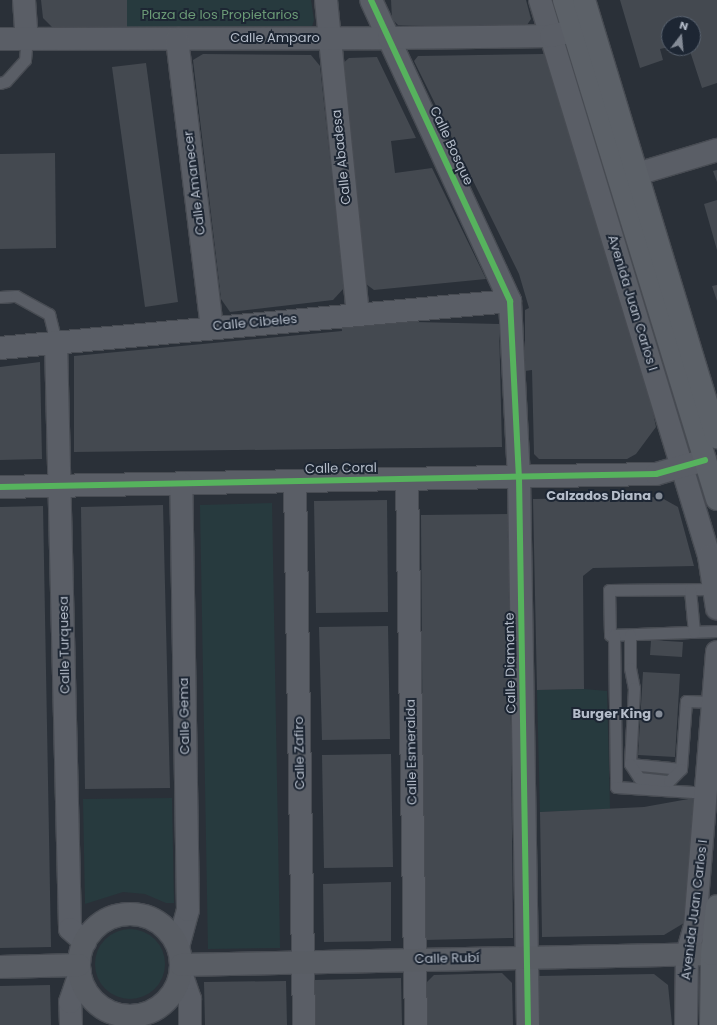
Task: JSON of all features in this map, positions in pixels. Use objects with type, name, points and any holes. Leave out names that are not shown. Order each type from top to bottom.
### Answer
[{"type":"main road","name":"Avenida Juan Carlos I","points":[[564,0],[628,177],[717,437]]},
{"type":"main road","name":"Avenida Juan Carlos I","points":[[584,0],[628,177],[692,416],[711,459],[717,499]]},
{"type":"main road","name":"Avenida Juan Carlos I","points":[[711,1025],[717,906]]},
{"type":"main road","points":[[132,915],[159,924],[170,933],[180,962],[174,992],[162,1005],[146,1014],[130,1016],[110,1012],[95,1002],[84,987],[80,969],[85,942],[101,924],[116,916],[132,915]]},
{"type":"main road","name":"Calle Rubí","points":[[180,962],[303,962],[715,954]]},
{"type":"main road","points":[[0,967],[80,969]]},
{"type":"street","points":[[24,0],[27,39]]},
{"type":"street","name":"Calle Abadesa","points":[[326,0],[358,314]]},
{"type":"street","name":"Calle Bosque","points":[[371,0],[510,301]]},
{"type":"street","name":"Avenida Juan Carlos I","points":[[540,0],[682,467],[708,556],[716,599]]},
{"type":"street","name":"Calle Amparo","points":[[0,39],[551,36],[574,31]]},
{"type":"street","name":"Calle Amanecer","points":[[177,39],[212,327]]},
{"type":"street","points":[[628,177],[717,150]]},
{"type":"street","name":"Calle Cibeles","points":[[0,348],[212,327],[510,301]]},
{"type":"street","name":"Calle Diamante","points":[[510,301],[519,477],[528,1025]]},
{"type":"street","name":"Calle Turquesa","points":[[56,342],[61,485],[70,929],[85,942]]},
{"type":"street","points":[[675,444],[692,416]]},
{"type":"street","name":"Calle Coral","points":[[0,486],[656,474],[711,459]]},
{"type":"street","name":"Calle Esmeralda","points":[[407,479],[416,1025]]},
{"type":"street","name":"Calle Zafiro","points":[[295,481],[304,1025]]},
{"type":"street","name":"Calle Gema","points":[[180,962],[188,910],[181,483]]},
{"type":"street","points":[[689,491],[717,505]]},
{"type":"street","name":"Avenida Juan Carlos I","points":[[686,1025],[687,954],[695,926],[712,793],[717,652]]},
{"type":"street","points":[[180,962],[190,999],[190,1025]]},
{"type":"street","points":[[71,1025],[70,1002],[80,969]]},
{"type":"lane","points":[[0,83],[6,81],[25,60],[27,39]]},
{"type":"lane","points":[[0,297],[16,296],[49,314],[56,342]]},
{"type":"lane","points":[[716,599],[690,590],[609,590],[610,635],[717,631]]},
{"type":"lane","points":[[690,590],[694,632]]},
{"type":"lane","points":[[630,634],[630,668],[634,688],[630,764],[681,769],[686,701],[716,702]]},
{"type":"lane","points":[[614,635],[616,787],[712,793]]},
{"type":"green space","name":"Plaza de los Propietarios","points":[[127,0],[311,0],[314,20],[311,30],[127,29]]},
{"type":"green space","points":[[272,503],[280,948],[208,949],[200,505]]},
{"type":"green space","points":[[584,689],[607,691],[610,809],[540,812],[537,690]]},
{"type":"green space","points":[[172,798],[174,903],[166,903],[145,894],[123,892],[85,904],[83,799]]},
{"type":"green space","points":[[123,929],[137,929],[150,935],[159,944],[165,957],[163,977],[155,989],[137,999],[123,999],[110,993],[101,984],[95,971],[95,957],[101,944],[110,935]]},
{"type":"building","points":[[41,0],[127,0],[127,29],[53,28],[43,18]]},
{"type":"building","points":[[391,0],[526,0],[531,19],[527,25],[398,25],[392,19]]},
{"type":"building","points":[[620,0],[717,0],[717,83],[702,88],[692,56],[701,56],[701,16],[661,16],[660,49],[663,60],[640,68]]},
{"type":"building","points":[[203,54],[311,55],[320,66],[344,288],[333,300],[230,312],[221,299],[193,60]]},
{"type":"building","points":[[544,54],[651,402],[656,427],[636,454],[627,459],[539,459],[534,454],[532,370],[525,371],[525,310],[529,308],[519,274],[414,61],[418,56]]},
{"type":"building","points":[[377,57],[416,138],[391,141],[395,173],[432,168],[486,279],[374,290],[366,284],[341,65],[349,58]]},
{"type":"building","points":[[146,63],[178,302],[145,307],[112,67]]},
{"type":"building","points":[[55,153],[56,248],[0,249],[0,154]]},
{"type":"building","points":[[717,170],[717,182],[713,171]]},
{"type":"building","points":[[717,200],[717,250],[704,204]]},
{"type":"building","points":[[717,285],[717,301],[712,286]]},
{"type":"building","points":[[374,321],[499,324],[502,447],[74,452],[74,356],[342,331],[341,322]]},
{"type":"building","points":[[40,362],[42,459],[0,460],[0,367]]},
{"type":"building","points":[[660,497],[678,507],[694,566],[593,568],[583,576],[584,689],[537,690],[533,499]]},
{"type":"building","points":[[387,500],[388,612],[316,613],[314,501]]},
{"type":"building","points":[[163,505],[170,788],[85,789],[81,507]]},
{"type":"building","points":[[43,506],[51,947],[0,948],[0,507]]},
{"type":"building","points":[[509,514],[513,938],[424,940],[421,515]]},
{"type":"building","points":[[388,626],[390,739],[322,740],[319,627]]},
{"type":"building","points":[[651,640],[683,642],[682,657],[650,655]]},
{"type":"building","name":"Burger King","points":[[643,672],[680,674],[675,757],[638,755]]},
{"type":"building","points":[[391,754],[393,867],[324,868],[322,755]]},
{"type":"building","points":[[694,798],[684,923],[664,935],[542,937],[540,812],[644,807]]},
{"type":"building","points":[[391,882],[391,941],[324,942],[323,884]]},
{"type":"building","points":[[502,973],[512,983],[513,1025],[425,1025],[424,985],[434,975]]},
{"type":"building","points":[[654,974],[668,985],[672,1025],[537,1025],[537,976]]},
{"type":"building","points":[[401,978],[402,1025],[314,1025],[314,980]]},
{"type":"building","points":[[286,981],[287,1025],[205,1025],[204,982]]},
{"type":"building","points":[[50,985],[51,1025],[0,1025],[0,986]]},
{"type":"cycle path","points":[[371,0],[510,301],[519,477],[528,1025]]},
{"type":"cycle path","points":[[0,487],[656,474],[705,460]]},
{"type":"place","name":"Calzados Diana","points":[[659,496]]},
{"type":"place","name":"Burger King","points":[[659,714]]}]
